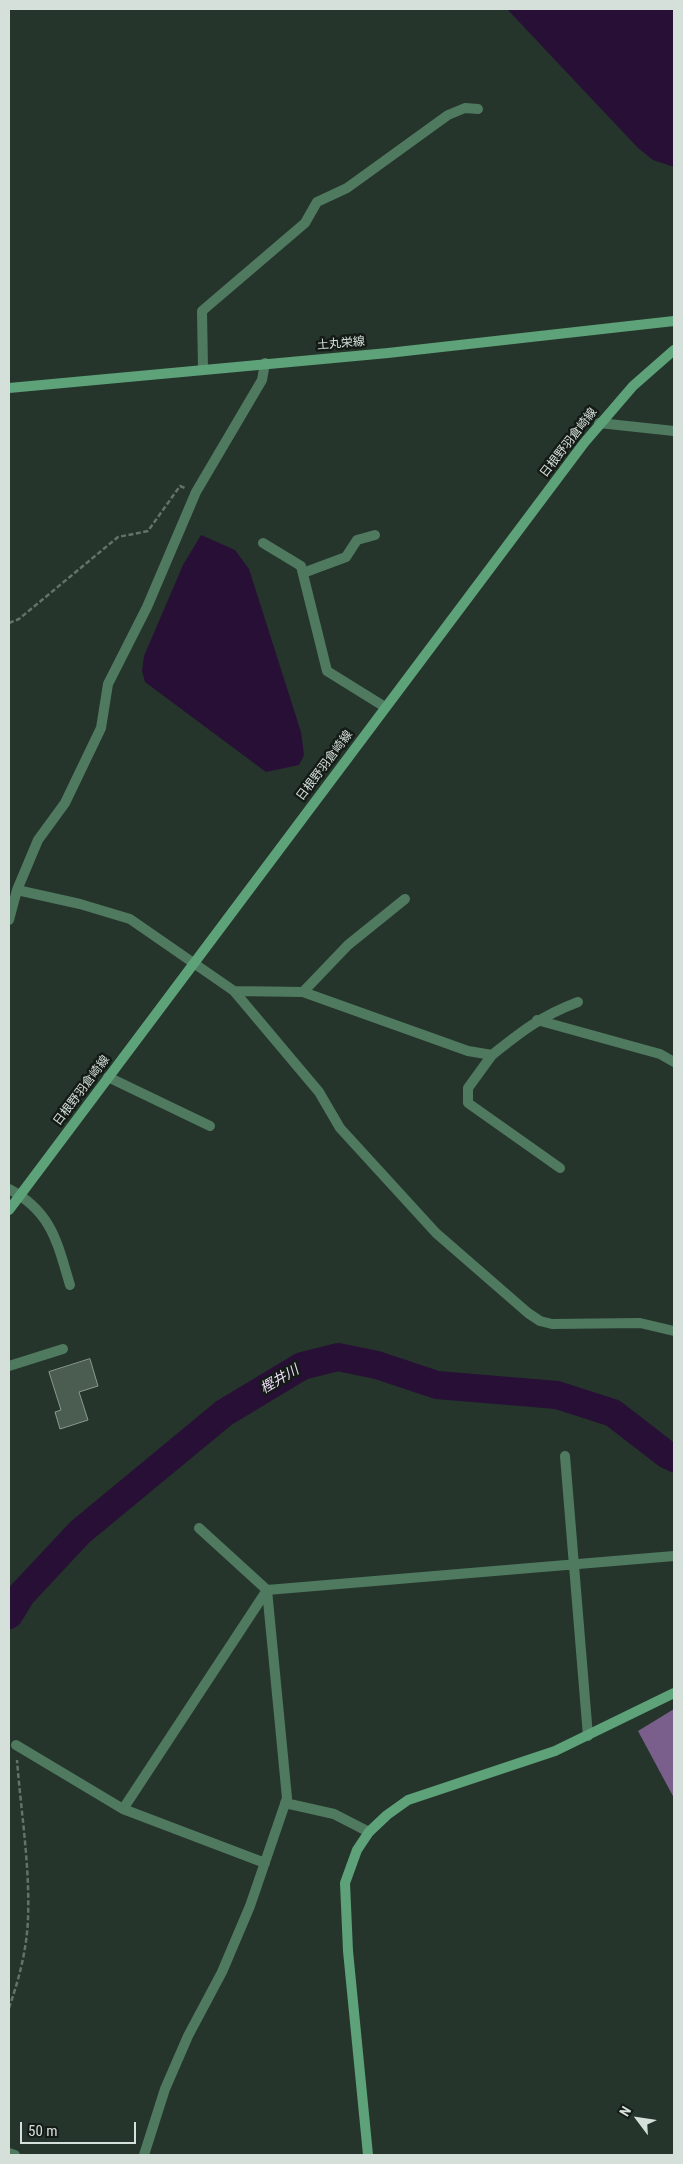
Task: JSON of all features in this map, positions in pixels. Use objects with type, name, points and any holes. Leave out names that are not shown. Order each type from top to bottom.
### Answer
[{"type":"main road","name":"土丸栄線","points":[[9,388],[388,353],[674,321]]},
{"type":"main road","name":"日根野羽倉崎線","points":[[9,1210],[489,567],[599,423],[633,386],[674,350]]},
{"type":"main road","points":[[368,2155],[348,1952],[345,1883],[357,1850],[369,1832],[386,1815],[408,1800],[555,1751],[674,1693]]},
{"type":"street","points":[[203,369],[202,311],[305,224],[317,202],[347,188],[448,115],[465,108],[478,109]]},
{"type":"street","points":[[9,920],[11,903],[38,840],[65,803],[101,728],[108,684],[148,607],[196,492],[262,380],[265,363]]},
{"type":"street","points":[[599,423],[674,431]]},
{"type":"street","points":[[302,573],[346,557],[357,540],[375,535]]},
{"type":"street","points":[[263,543],[301,566],[327,672],[385,707]]},
{"type":"street","points":[[17,890],[80,904],[130,919],[234,991],[319,1092],[340,1128],[436,1233],[528,1313],[540,1321],[552,1324],[640,1323],[674,1331]]},
{"type":"street","points":[[304,992],[348,945],[405,899]]},
{"type":"street","points":[[234,991],[304,992],[468,1051],[492,1055]]},
{"type":"street","points":[[560,1168],[468,1103],[468,1088],[492,1055],[538,1020],[578,1002]]},
{"type":"street","points":[[538,1020],[660,1054],[674,1062]]},
{"type":"street","points":[[108,1077],[210,1126]]},
{"type":"street","points":[[9,1189],[20,1195],[43,1217],[55,1234],[70,1285]]},
{"type":"street","points":[[9,1366],[63,1349]]},
{"type":"street","points":[[565,1456],[588,1736]]},
{"type":"street","points":[[144,2155],[165,2089],[188,2036],[222,1972],[250,1906],[287,1798],[267,1590],[198,1528]]},
{"type":"street","points":[[267,1590],[674,1556]]},
{"type":"street","points":[[123,1809],[267,1590]]},
{"type":"street","points":[[16,1744],[123,1809],[265,1863]]},
{"type":"street","points":[[285,1803],[334,1814],[369,1832]]},
{"type":"street","points":[[9,2153],[15,2155]]},
{"type":"path","points":[[9,623],[20,619],[118,537],[148,532],[180,486],[196,492]]},
{"type":"path","points":[[9,2008],[18,1980],[28,1919],[28,1886],[16,1744]]},
{"type":"shaded area","points":[[507,9],[674,9],[674,167],[653,160],[638,148]]},
{"type":"shaded area","points":[[201,535],[235,550],[249,569],[301,732],[304,755],[299,765],[266,772],[145,682],[142,671],[144,656],[183,565]]},
{"type":"shaded area","points":[[674,1709],[674,1798],[638,1731]]},
{"type":"building","points":[[90,1359],[98,1386],[79,1392],[88,1420],[60,1429],[55,1412],[61,1410],[49,1372]]},
{"type":"waterway","name":"樫井川","points":[[9,1615],[22,1594],[80,1532],[224,1413],[302,1366],[338,1357],[377,1365],[437,1385],[557,1395],[613,1413],[666,1454],[674,1458]]}]
